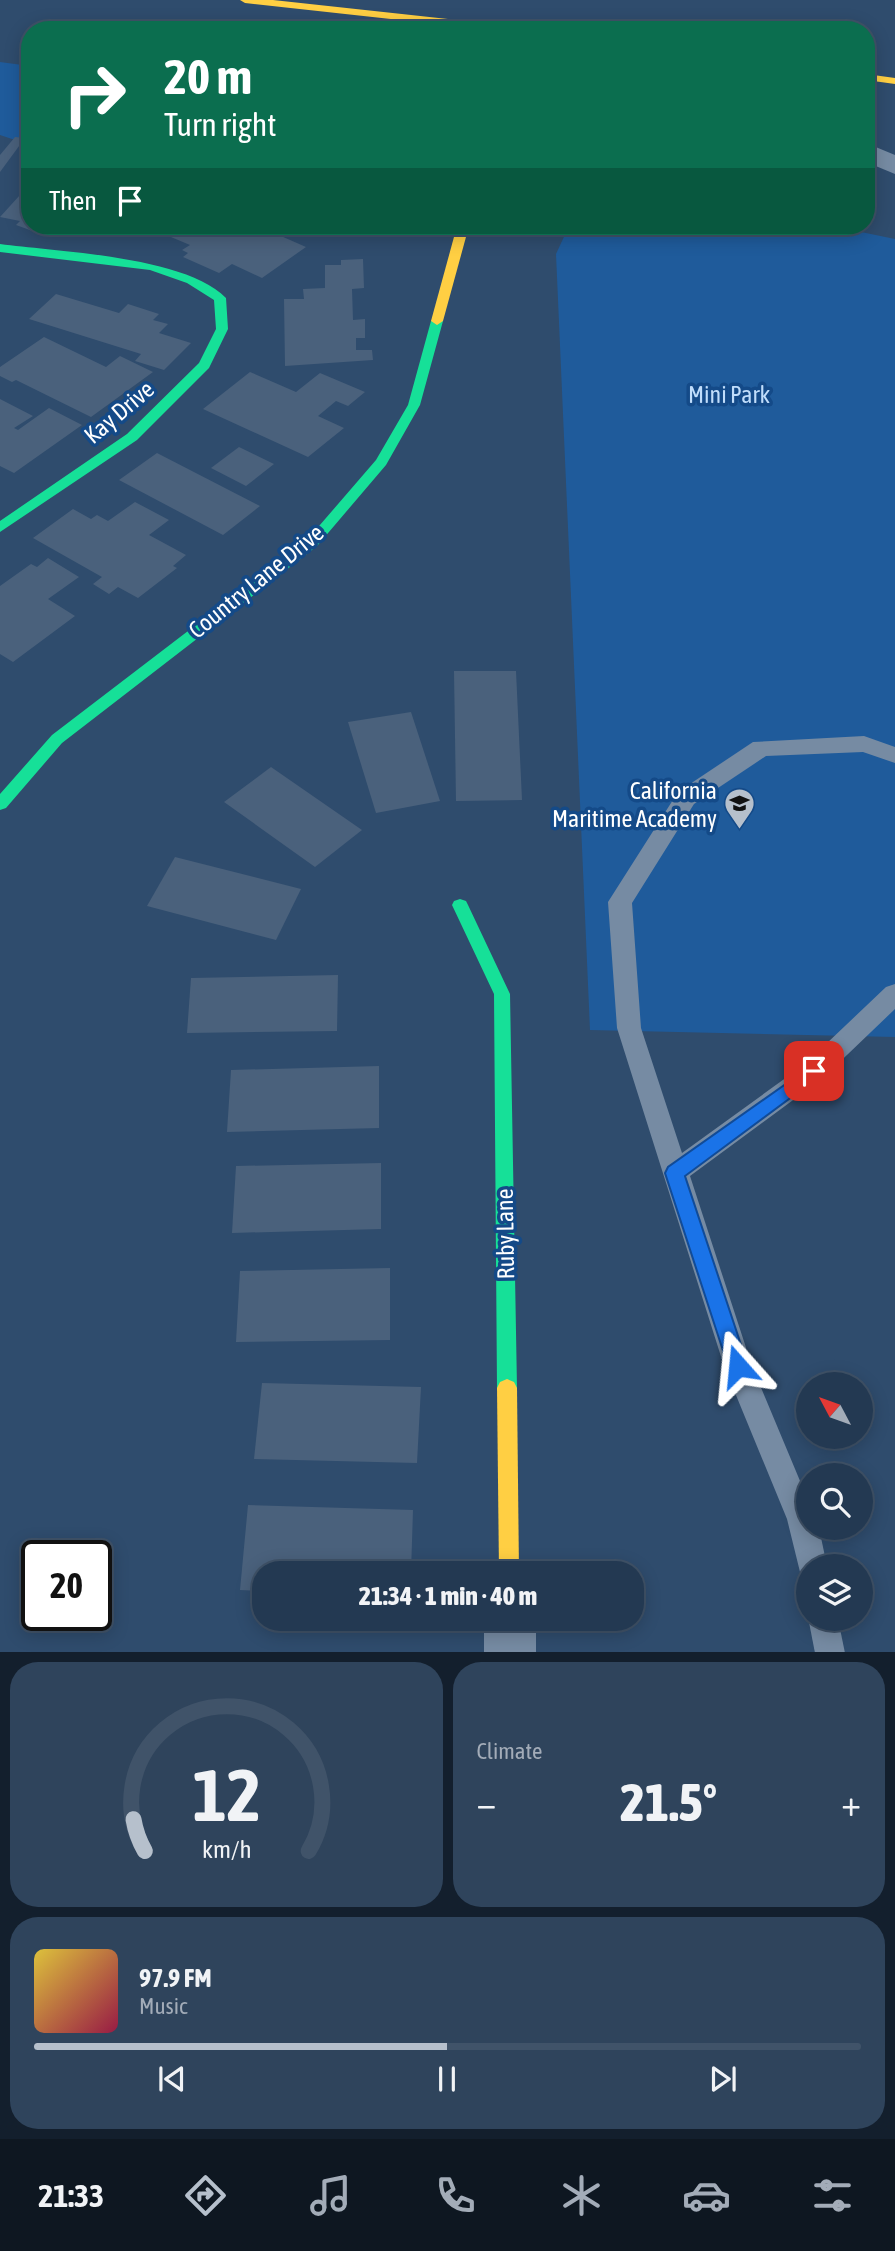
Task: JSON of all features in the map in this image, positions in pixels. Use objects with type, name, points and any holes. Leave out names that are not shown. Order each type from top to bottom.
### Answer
[{"type":"street","points":[[246,0],[440,21]]},
{"type":"street","points":[[875,78],[895,81]]},
{"type":"street","points":[[875,156],[895,166]]},
{"type":"street","name":"Country Lane Drive","points":[[0,804],[57,739],[312,543],[381,462],[414,405],[461,235]]},
{"type":"street","name":"Kay Drive","points":[[0,248],[152,267],[191,279],[220,298],[222,330],[205,365],[132,437],[0,528]]},
{"type":"street","name":"Ruby Lane","points":[[460,905],[502,994],[509,1561]]},
{"type":"street","points":[[510,1631],[510,1652]]},
{"type":"lane","points":[[809,1554],[802,1519],[738,1366],[629,1028],[620,902],[686,798],[761,748],[864,744],[895,755]]},
{"type":"lane","points":[[674,1173],[814,1071],[895,994]]},
{"type":"lane","points":[[825,1631],[830,1652]]},
{"type":"green space","points":[[0,62],[21,65],[21,142],[0,135]]},
{"type":"green space","name":"Mini Park","points":[[565,235],[875,235],[895,239],[895,1037],[590,1030],[556,254]]},
{"type":"building","points":[[15,137],[21,138],[21,143],[0,172],[0,155]]},
{"type":"building","points":[[21,194],[21,227],[16,225],[20,221],[0,217]]},
{"type":"building","points":[[279,235],[306,247],[262,278],[232,264],[219,273],[183,257],[188,253],[182,250],[190,245],[171,237]]},
{"type":"building","points":[[363,259],[364,288],[352,289],[353,320],[365,319],[365,338],[356,338],[356,350],[372,350],[373,360],[285,366],[284,299],[304,299],[303,289],[325,288],[325,265],[341,265],[341,260]]},
{"type":"building","points":[[56,294],[119,313],[128,304],[159,314],[153,320],[168,324],[159,333],[191,343],[164,370],[135,361],[141,354],[29,319]]},
{"type":"building","points":[[44,337],[106,367],[120,356],[153,372],[91,417],[16,380],[12,382],[0,376],[0,367]]},
{"type":"building","points":[[250,372],[296,392],[320,373],[365,392],[348,406],[336,401],[318,416],[344,428],[308,457],[203,409]]},
{"type":"building","points":[[0,399],[33,416],[14,428],[18,430],[49,408],[82,425],[14,473],[0,466]]},
{"type":"building","points":[[239,447],[274,464],[246,486],[211,468]]},
{"type":"building","points":[[157,453],[260,506],[223,535],[119,480]]},
{"type":"building","points":[[135,502],[169,520],[149,535],[186,555],[173,566],[177,568],[138,598],[118,587],[109,594],[93,584],[102,577],[33,538],[73,509],[91,519],[97,515],[108,521]]},
{"type":"building","points":[[48,558],[79,577],[48,599],[75,616],[13,662],[0,654],[0,586],[31,564],[37,567]]},
{"type":"building","points":[[454,671],[516,671],[522,800],[456,801]]},
{"type":"building","points":[[411,712],[440,801],[376,813],[348,722]]},
{"type":"building","points":[[271,767],[362,830],[315,867],[224,802]]},
{"type":"building","points":[[175,857],[301,889],[276,940],[147,906]]},
{"type":"building","points":[[338,975],[337,1031],[187,1033],[191,978]]},
{"type":"building","points":[[379,1066],[379,1128],[227,1132],[231,1070]]},
{"type":"building","points":[[381,1163],[381,1229],[232,1233],[236,1166]]},
{"type":"building","points":[[390,1268],[390,1340],[236,1342],[240,1271]]},
{"type":"building","points":[[262,1383],[421,1387],[417,1463],[254,1459]]},
{"type":"building","points":[[248,1505],[413,1510],[411,1561],[252,1561],[252,1590],[240,1590]]},
{"type":"traffic: fast","points":[[0,248],[152,267],[191,280],[220,298],[222,329],[205,365],[132,437],[0,528]]},
{"type":"traffic: fast","points":[[0,804],[57,739],[312,543],[381,462],[414,405],[437,321]]},
{"type":"traffic: fast","points":[[460,905],[502,994],[507,1388]]},
{"type":"traffic: slow","points":[[245,0],[439,21]]},
{"type":"traffic: slow","points":[[875,78],[895,81]]},
{"type":"traffic: slow","points":[[437,321],[461,235]]},
{"type":"traffic: slow","points":[[507,1388],[509,1561]]},
{"type":"place","name":"California Maritime Academy","points":[[740,831]]},
{"type":"route","points":[[738,1366],[674,1173],[814,1071]]}]
